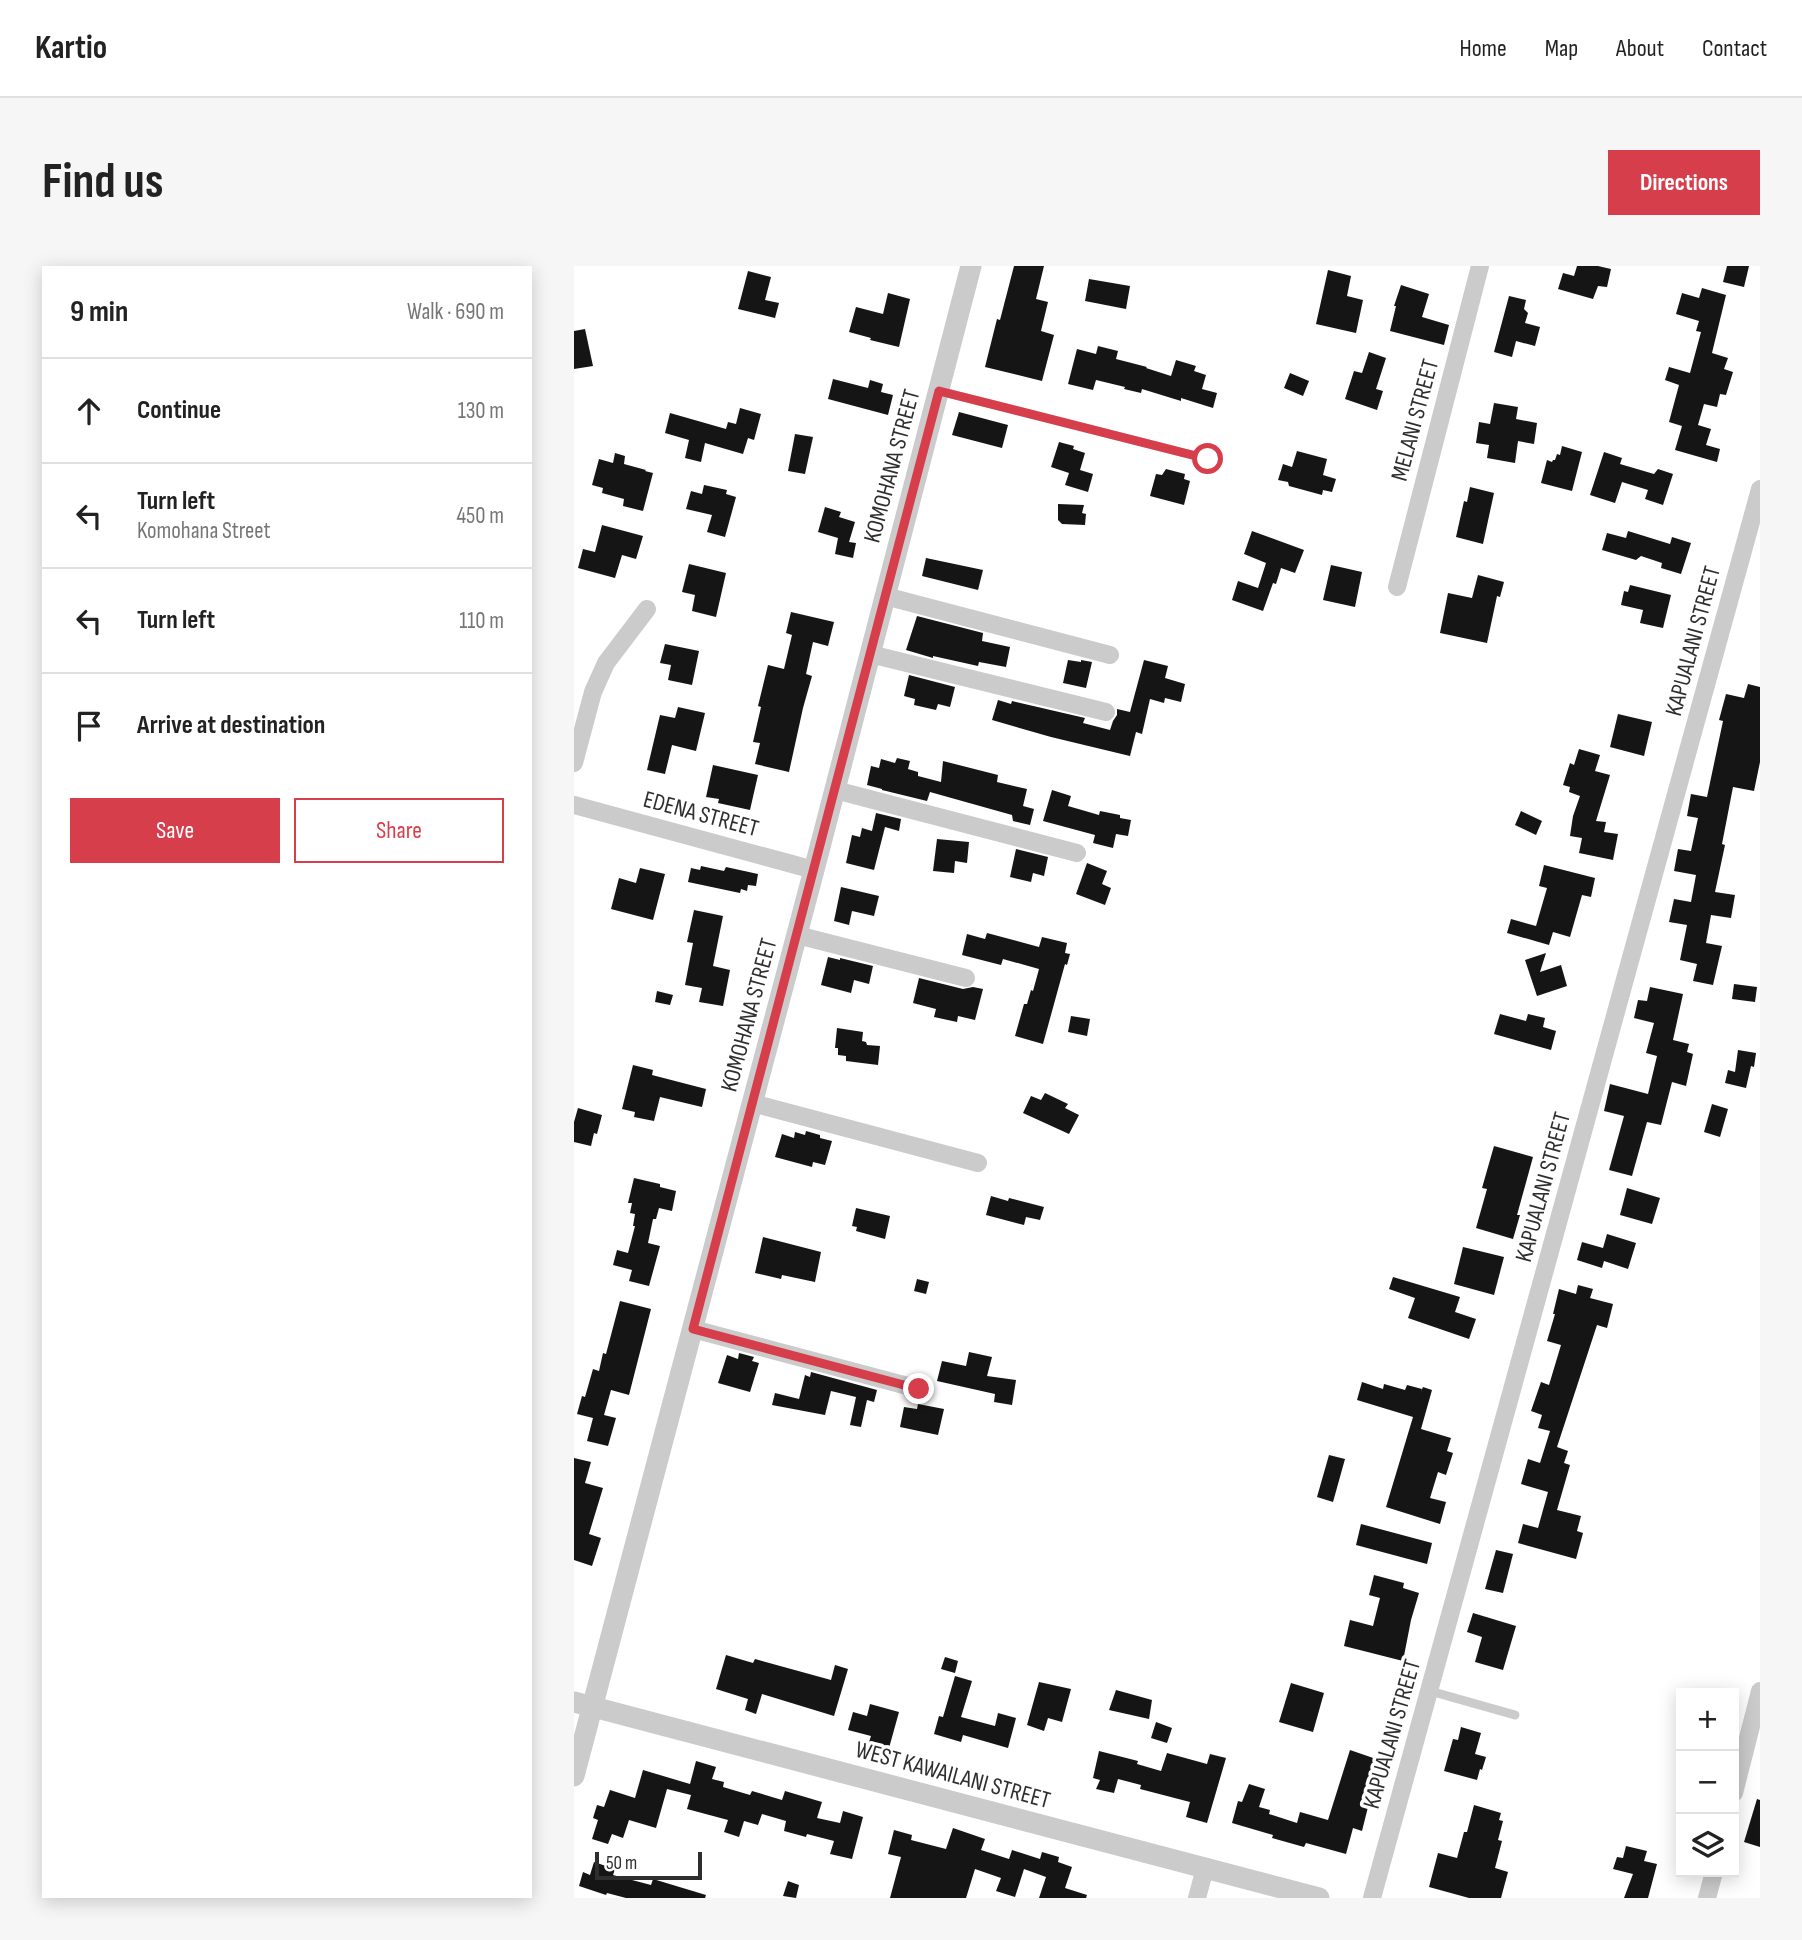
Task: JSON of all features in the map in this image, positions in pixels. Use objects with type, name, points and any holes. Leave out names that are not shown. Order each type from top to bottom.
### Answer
[{"type":"street","name":"KOMOHANA STREET","points":[[574,1776],[583,1705],[693,1329],[971,266]]},
{"type":"street","name":"MELANI STREET","points":[[1397,587],[1480,266]]},
{"type":"street","name":"KAPUALANI STREET","points":[[1372,1898],[1760,489]]},
{"type":"street","points":[[885,596],[1111,655]]},
{"type":"street","points":[[574,762],[593,692],[606,663],[647,609]]},
{"type":"street","points":[[870,654],[1107,712]]},
{"type":"street","points":[[835,790],[1077,853]]},
{"type":"street","name":"EDENA STREET","points":[[574,805],[814,870]]},
{"type":"street","points":[[797,935],[966,978]]},
{"type":"street","points":[[752,1103],[978,1163]]},
{"type":"street","points":[[693,1329],[919,1389]]},
{"type":"street","points":[[1739,1774],[1760,1691]]},
{"type":"street","name":"WEST KAWAILANI STREET","points":[[583,1705],[1319,1898]]},
{"type":"street","points":[[1197,1898],[1205,1868]]},
{"type":"street","points":[[1707,1898],[1713,1877]]},
{"type":"lane","points":[[939,391],[1208,459]]},
{"type":"lane","points":[[1430,1690],[1515,1714]]},
{"type":"building","points":[[1014,266],[1044,266],[1036,299],[1048,302],[1041,331],[1054,335],[1042,381],[985,367]]},
{"type":"building","points":[[1577,266],[1611,269],[1607,287],[1598,286],[1593,299],[1558,289],[1563,273],[1574,276]]},
{"type":"building","points":[[1727,266],[1749,266],[1744,287],[1723,282]]},
{"type":"building","points":[[1328,270],[1351,276],[1347,296],[1363,300],[1356,333],[1316,324]]},
{"type":"building","points":[[748,271],[771,277],[765,300],[779,303],[775,318],[738,309]]},
{"type":"building","points":[[1089,279],[1130,286],[1126,309],[1085,301]]},
{"type":"building","points":[[1401,285],[1429,294],[1422,317],[1449,325],[1444,345],[1390,331]]},
{"type":"building","points":[[1702,288],[1726,295],[1712,353],[1728,358],[1724,369],[1733,372],[1726,395],[1720,394],[1717,407],[1704,404],[1698,425],[1711,429],[1706,445],[1720,449],[1717,462],[1675,450],[1682,426],[1669,422],[1679,385],[1665,380],[1669,367],[1690,373],[1701,332],[1696,331],[1699,321],[1676,314],[1682,293],[1699,298]]},
{"type":"building","points":[[888,293],[910,299],[899,347],[849,332],[856,307],[883,314]]},
{"type":"building","points":[[1509,296],[1526,300],[1524,309],[1528,313],[1525,323],[1540,327],[1535,346],[1516,341],[1512,357],[1494,352]]},
{"type":"building","points":[[585,329],[593,366],[574,369],[574,331]]},
{"type":"building","points":[[1098,346],[1118,351],[1116,359],[1171,376],[1176,360],[1196,366],[1194,371],[1206,375],[1202,389],[1217,393],[1213,408],[1181,398],[1181,401],[1142,389],[1141,393],[1096,380],[1093,390],[1068,384],[1077,349],[1096,354]]},
{"type":"building","points":[[1369,352],[1386,358],[1376,389],[1383,391],[1377,410],[1345,399],[1354,371],[1362,373]]},
{"type":"building","points":[[1290,373],[1309,381],[1303,396],[1284,388]]},
{"type":"building","points":[[833,379],[868,388],[870,380],[883,384],[881,392],[893,395],[888,415],[828,399]]},
{"type":"building","points":[[1494,403],[1518,407],[1516,419],[1537,423],[1534,444],[1518,441],[1515,463],[1487,458],[1489,445],[1476,443],[1479,422],[1490,424]]},
{"type":"building","points":[[740,408],[761,414],[754,440],[748,438],[743,454],[705,443],[701,462],[685,458],[689,440],[665,433],[670,413],[726,429],[728,422],[736,424]]},
{"type":"building","points":[[959,412],[1008,425],[1002,448],[952,435]]},
{"type":"building","points":[[795,434],[813,437],[805,474],[788,471]]},
{"type":"building","points":[[1059,442],[1074,446],[1073,449],[1085,453],[1080,470],[1093,474],[1088,492],[1065,485],[1069,473],[1051,467]]},
{"type":"building","points":[[1562,446],[1582,452],[1572,491],[1541,483],[1547,460],[1555,460],[1557,454],[1560,455]]},
{"type":"building","points":[[1297,451],[1327,459],[1323,475],[1336,479],[1332,492],[1323,490],[1322,495],[1289,486],[1288,482],[1278,480],[1283,464],[1292,467]]},
{"type":"building","points":[[1604,452],[1622,458],[1620,464],[1654,474],[1658,469],[1673,474],[1663,505],[1645,499],[1648,490],[1622,482],[1615,503],[1590,495]]},
{"type":"building","points":[[615,453],[625,456],[624,464],[653,473],[643,511],[623,506],[624,499],[602,493],[603,488],[592,485],[599,459],[613,463]]},
{"type":"building","points":[[1166,469],[1185,474],[1184,479],[1190,481],[1184,505],[1150,496],[1156,474],[1162,475]]},
{"type":"building","points":[[704,485],[727,490],[726,494],[736,497],[725,537],[707,532],[712,515],[686,509],[691,491],[702,494]]},
{"type":"building","points":[[1470,487],[1494,493],[1483,544],[1456,537]]},
{"type":"building","points":[[1058,504],[1084,505],[1082,513],[1086,514],[1085,525],[1062,524],[1058,520]]},
{"type":"building","points":[[825,507],[841,512],[839,517],[855,522],[849,542],[856,543],[853,558],[835,554],[838,538],[818,532]]},
{"type":"building","points":[[602,525],[643,536],[636,559],[622,555],[615,578],[578,568],[583,549],[595,552]]},
{"type":"building","points":[[1252,531],[1304,550],[1295,573],[1281,568],[1263,611],[1232,600],[1238,581],[1258,588],[1266,563],[1244,554]]},
{"type":"building","points":[[1628,531],[1670,544],[1672,537],[1691,543],[1681,574],[1661,568],[1662,563],[1641,556],[1636,560],[1602,550],[1607,533],[1626,538]]},
{"type":"building","points":[[926,558],[983,570],[978,590],[922,576]]},
{"type":"building","points":[[689,564],[726,573],[716,617],[692,611],[695,595],[682,592]]},
{"type":"building","points":[[1331,565],[1362,572],[1355,607],[1323,600]]},
{"type":"building","points":[[1478,575],[1504,582],[1500,597],[1497,596],[1487,643],[1440,633],[1448,593],[1472,598]]},
{"type":"building","points":[[1630,585],[1671,595],[1663,628],[1640,623],[1643,610],[1621,605],[1624,591],[1628,592]]},
{"type":"building","points":[[791,612],[834,622],[828,646],[813,642],[806,674],[812,676],[789,772],[755,764],[760,743],[753,742],[768,665],[784,669],[792,635],[786,633]]},
{"type":"building","points":[[917,616],[983,633],[982,641],[1010,647],[1006,667],[979,662],[978,666],[906,650]]},
{"type":"building","points":[[665,644],[699,651],[692,685],[668,680],[671,665],[660,663]]},
{"type":"building","points":[[1068,660],[1092,662],[1086,688],[1063,683]]},
{"type":"building","points":[[1144,660],[1168,666],[1165,678],[1185,684],[1181,702],[1165,698],[1164,703],[1150,699],[1142,734],[1136,732],[1130,756],[992,720],[998,700],[1011,704],[1012,701],[1085,718],[1083,723],[1110,730],[1117,709],[1130,712]]},
{"type":"building","points":[[909,675],[955,687],[950,707],[938,704],[936,710],[914,705],[915,699],[904,696]]},
{"type":"building","points":[[1748,684],[1760,687],[1760,762],[1754,791],[1733,787],[1715,892],[1735,895],[1731,918],[1711,915],[1706,943],[1722,946],[1713,985],[1693,981],[1697,964],[1680,960],[1687,925],[1669,922],[1674,899],[1691,902],[1696,875],[1674,871],[1678,849],[1691,851],[1698,818],[1687,816],[1691,794],[1707,797],[1723,721],[1719,720],[1726,694],[1744,698]]},
{"type":"building","points":[[678,707],[705,713],[696,751],[672,745],[665,774],[647,770],[660,715],[675,718]]},
{"type":"building","points":[[1618,714],[1652,722],[1644,756],[1610,747]]},
{"type":"building","points":[[1579,749],[1600,755],[1595,771],[1610,775],[1596,821],[1606,822],[1604,832],[1618,834],[1613,860],[1579,853],[1582,838],[1570,836],[1580,796],[1569,792],[1570,787],[1563,785],[1570,763],[1574,765]]},
{"type":"building","points":[[897,758],[910,761],[908,769],[918,772],[918,776],[941,782],[943,761],[998,775],[997,782],[1027,789],[1023,806],[1034,809],[1030,825],[1013,821],[1012,815],[930,792],[927,801],[867,785],[871,766],[879,768],[881,759],[895,763]]},
{"type":"building","points":[[713,765],[758,775],[750,810],[718,803],[719,799],[706,797]]},
{"type":"building","points":[[1052,790],[1071,796],[1068,806],[1099,815],[1100,811],[1120,815],[1120,818],[1131,820],[1128,836],[1116,834],[1113,848],[1093,843],[1095,835],[1043,821]]},
{"type":"building","points":[[1521,811],[1542,821],[1536,835],[1515,825]]},
{"type":"building","points":[[876,813],[901,819],[899,831],[885,827],[874,870],[846,863],[852,835],[860,837],[862,828],[872,831]]},
{"type":"building","points":[[937,839],[969,842],[967,863],[955,861],[954,873],[933,871]]},
{"type":"building","points":[[1016,849],[1048,857],[1044,876],[1033,873],[1031,882],[1010,877]]},
{"type":"building","points":[[1087,863],[1107,871],[1102,884],[1111,888],[1105,905],[1076,894]]},
{"type":"building","points":[[1544,865],[1595,878],[1591,897],[1582,895],[1570,937],[1553,932],[1549,945],[1507,933],[1511,919],[1536,926],[1547,888],[1539,886]]},
{"type":"building","points":[[701,866],[724,871],[726,867],[758,874],[756,886],[748,885],[747,891],[741,889],[740,893],[688,882],[691,868],[700,870]]},
{"type":"building","points":[[640,868],[665,874],[653,920],[611,909],[619,878],[636,883]]},
{"type":"building","points":[[841,887],[879,896],[874,916],[852,911],[849,925],[834,921]]},
{"type":"building","points":[[694,910],[723,916],[713,966],[730,970],[723,1006],[699,1002],[702,988],[685,985],[693,943],[687,942]]},
{"type":"building","points":[[987,933],[1039,947],[1042,937],[1067,943],[1065,953],[1070,954],[1043,1044],[1015,1036],[1024,1004],[1027,1004],[1031,990],[1033,991],[1039,969],[1003,959],[1001,965],[962,955],[967,934],[985,939]]},
{"type":"building","points":[[1546,953],[1540,972],[1561,965],[1567,986],[1537,996],[1525,960]]},
{"type":"building","points":[[828,957],[873,966],[869,984],[854,980],[851,993],[821,985]]},
{"type":"building","points":[[919,978],[963,989],[983,989],[975,1020],[958,1016],[957,1022],[934,1017],[936,1009],[913,1003]]},
{"type":"building","points":[[1734,984],[1757,987],[1755,1002],[1732,999]]},
{"type":"building","points":[[1650,987],[1683,994],[1673,1040],[1689,1044],[1687,1052],[1693,1054],[1686,1086],[1672,1082],[1661,1125],[1647,1122],[1632,1176],[1609,1170],[1624,1116],[1604,1111],[1610,1084],[1648,1094],[1657,1056],[1646,1053],[1654,1023],[1634,1018],[1638,1000],[1647,1001]]},
{"type":"building","points":[[657,991],[673,995],[670,1005],[655,1002]]},
{"type":"building","points":[[1500,1014],[1526,1021],[1528,1014],[1545,1018],[1543,1027],[1556,1031],[1551,1050],[1494,1034]]},
{"type":"building","points":[[1071,1016],[1090,1019],[1087,1036],[1068,1032]]},
{"type":"building","points":[[837,1028],[863,1032],[862,1041],[867,1045],[880,1046],[878,1065],[846,1061],[846,1056],[838,1055],[838,1048],[835,1048]]},
{"type":"building","points":[[1738,1050],[1756,1053],[1746,1088],[1725,1083],[1728,1070],[1735,1072]]},
{"type":"building","points":[[633,1065],[653,1070],[652,1075],[706,1089],[702,1107],[660,1097],[654,1121],[634,1117],[635,1112],[622,1109]]},
{"type":"building","points":[[1045,1093],[1068,1104],[1065,1108],[1079,1115],[1069,1134],[1023,1113],[1031,1096],[1041,1100]]},
{"type":"building","points":[[1712,1104],[1728,1109],[1720,1137],[1704,1132]]},
{"type":"building","points":[[578,1108],[602,1115],[591,1146],[574,1142],[574,1122]]},
{"type":"building","points":[[806,1131],[832,1141],[825,1165],[813,1162],[812,1167],[775,1157],[782,1134],[794,1138],[795,1132],[805,1135]]},
{"type":"building","points":[[1494,1146],[1533,1157],[1513,1239],[1476,1228],[1487,1189],[1482,1188]]},
{"type":"building","points":[[634,1178],[676,1191],[672,1211],[659,1208],[656,1219],[653,1219],[648,1243],[660,1246],[649,1286],[629,1281],[632,1270],[613,1265],[617,1250],[628,1253],[635,1226],[635,1214],[630,1213],[632,1203],[628,1203]]},
{"type":"building","points":[[1627,1188],[1660,1198],[1652,1224],[1620,1215]]},
{"type":"building","points":[[991,1196],[1044,1207],[1040,1220],[1026,1217],[1024,1225],[986,1215]]},
{"type":"building","points":[[856,1208],[890,1216],[885,1239],[856,1231],[857,1227],[852,1226]]},
{"type":"building","points":[[1607,1234],[1636,1243],[1628,1269],[1604,1261],[1602,1268],[1577,1260],[1582,1242],[1603,1248]]},
{"type":"building","points":[[763,1237],[821,1252],[815,1282],[755,1273]]},
{"type":"building","points":[[1463,1247],[1504,1257],[1494,1295],[1454,1284]]},
{"type":"building","points":[[1393,1277],[1460,1297],[1455,1312],[1476,1319],[1469,1339],[1408,1318],[1415,1298],[1389,1289]]},
{"type":"building","points":[[917,1279],[929,1282],[926,1294],[914,1291]]},
{"type":"building","points":[[1578,1285],[1593,1289],[1590,1298],[1613,1304],[1607,1328],[1597,1325],[1557,1447],[1568,1451],[1564,1463],[1570,1465],[1557,1510],[1581,1516],[1577,1531],[1583,1533],[1576,1559],[1518,1543],[1523,1524],[1538,1528],[1548,1492],[1521,1484],[1528,1459],[1540,1463],[1550,1431],[1538,1428],[1542,1415],[1531,1411],[1541,1382],[1549,1385],[1561,1345],[1547,1341],[1553,1314],[1559,1289],[1576,1294]]},
{"type":"building","points":[[620,1301],[651,1309],[629,1395],[611,1390],[604,1415],[616,1418],[608,1446],[587,1441],[593,1418],[577,1414],[593,1369],[599,1371],[603,1353],[606,1354]]},
{"type":"building","points":[[969,1352],[992,1357],[987,1376],[1016,1380],[1012,1405],[994,1402],[995,1394],[937,1381],[942,1361],[966,1366]]},
{"type":"building","points":[[739,1353],[754,1357],[752,1361],[759,1363],[750,1392],[718,1383],[727,1355],[738,1359]]},
{"type":"building","points":[[811,1372],[877,1390],[874,1402],[867,1400],[861,1427],[850,1425],[856,1397],[831,1391],[825,1415],[772,1405],[775,1393],[799,1399],[805,1375],[810,1377]]},
{"type":"building","points":[[1362,1382],[1383,1389],[1384,1384],[1405,1390],[1407,1385],[1422,1389],[1420,1394],[1423,1387],[1432,1390],[1421,1429],[1451,1438],[1447,1451],[1453,1453],[1446,1475],[1438,1472],[1430,1498],[1446,1502],[1440,1524],[1386,1507],[1413,1417],[1357,1400]]},
{"type":"building","points":[[918,1404],[944,1409],[938,1435],[900,1427],[904,1407],[917,1409]]},
{"type":"building","points":[[1329,1455],[1345,1459],[1333,1502],[1317,1497]]},
{"type":"building","points":[[574,1458],[591,1462],[585,1483],[603,1488],[589,1534],[601,1538],[592,1566],[574,1560]]},
{"type":"building","points":[[1361,1524],[1432,1543],[1427,1564],[1356,1545]]},
{"type":"building","points":[[1496,1550],[1513,1554],[1503,1593],[1485,1589]]},
{"type":"building","points":[[1374,1575],[1404,1583],[1403,1588],[1419,1593],[1403,1661],[1344,1646],[1350,1620],[1373,1626],[1380,1598],[1369,1595]]},
{"type":"building","points":[[1473,1613],[1516,1626],[1503,1670],[1475,1662],[1482,1637],[1467,1632]]},
{"type":"building","points":[[726,1655],[753,1663],[755,1659],[831,1680],[835,1665],[848,1669],[834,1716],[762,1694],[756,1714],[745,1710],[748,1699],[716,1689]]},
{"type":"building","points":[[945,1657],[958,1661],[955,1673],[941,1669]]},
{"type":"building","points":[[955,1676],[972,1681],[961,1717],[995,1726],[998,1713],[1016,1718],[1008,1748],[963,1735],[961,1742],[934,1734],[939,1716],[943,1717]]},
{"type":"building","points":[[1039,1682],[1071,1689],[1062,1722],[1048,1718],[1044,1731],[1027,1725]]},
{"type":"building","points":[[1291,1683],[1324,1693],[1313,1732],[1279,1722]]},
{"type":"building","points":[[1116,1690],[1152,1700],[1149,1719],[1109,1710]]},
{"type":"building","points":[[870,1704],[899,1712],[889,1748],[869,1742],[871,1736],[848,1730],[853,1712],[867,1716]]},
{"type":"building","points":[[1156,1722],[1172,1728],[1167,1743],[1151,1738]]},
{"type":"building","points":[[1461,1727],[1481,1733],[1475,1754],[1486,1757],[1477,1780],[1444,1771],[1453,1739],[1458,1740]]},
{"type":"building","points":[[1350,1750],[1382,1761],[1362,1831],[1353,1828],[1346,1854],[1306,1843],[1304,1847],[1232,1823],[1238,1801],[1242,1802],[1249,1784],[1265,1789],[1259,1807],[1270,1810],[1269,1814],[1297,1823],[1300,1812],[1328,1820]]},
{"type":"building","points":[[1099,1751],[1138,1761],[1137,1764],[1161,1771],[1167,1753],[1207,1764],[1210,1754],[1226,1758],[1207,1823],[1186,1817],[1190,1802],[1140,1789],[1141,1785],[1118,1779],[1114,1793],[1096,1789],[1100,1780],[1093,1778]]},
{"type":"building","points":[[696,1761],[716,1767],[712,1779],[724,1782],[723,1787],[750,1795],[752,1791],[782,1800],[785,1791],[822,1802],[817,1818],[840,1823],[843,1811],[863,1817],[852,1859],[830,1854],[834,1841],[784,1831],[786,1821],[762,1814],[758,1825],[744,1821],[739,1837],[724,1832],[728,1820],[687,1809],[691,1795],[667,1789],[656,1828],[629,1820],[623,1838],[612,1834],[608,1844],[592,1839],[598,1820],[593,1818],[597,1805],[604,1807],[610,1790],[635,1798],[643,1770],[690,1784]]},
{"type":"building","points":[[1757,1799],[1760,1800],[1760,1847],[1744,1842]]},
{"type":"building","points":[[1474,1805],[1501,1813],[1499,1820],[1503,1821],[1498,1840],[1502,1841],[1495,1868],[1508,1872],[1501,1898],[1469,1898],[1429,1887],[1438,1853],[1457,1858]]},
{"type":"building","points":[[953,1828],[985,1839],[981,1850],[1009,1859],[1012,1850],[1040,1859],[1042,1852],[1059,1857],[1058,1862],[1072,1867],[1065,1888],[1087,1895],[1086,1898],[1039,1898],[1046,1877],[1024,1869],[1015,1897],[996,1891],[1001,1878],[975,1869],[966,1898],[890,1898],[901,1857],[888,1854],[894,1830],[912,1835],[911,1840],[946,1849]]},
{"type":"building","points":[[1626,1846],[1647,1851],[1644,1861],[1657,1864],[1648,1898],[1624,1898],[1633,1874],[1613,1869],[1617,1857],[1623,1858]]},
{"type":"building","points":[[594,1862],[615,1869],[613,1875],[651,1885],[653,1879],[706,1895],[705,1898],[626,1898],[579,1886],[583,1872],[590,1875]]},
{"type":"building","points":[[788,1881],[799,1885],[796,1898],[783,1896]]},
{"type":"route","points":[[919,1389],[693,1329],[939,391],[1208,459]]}]
